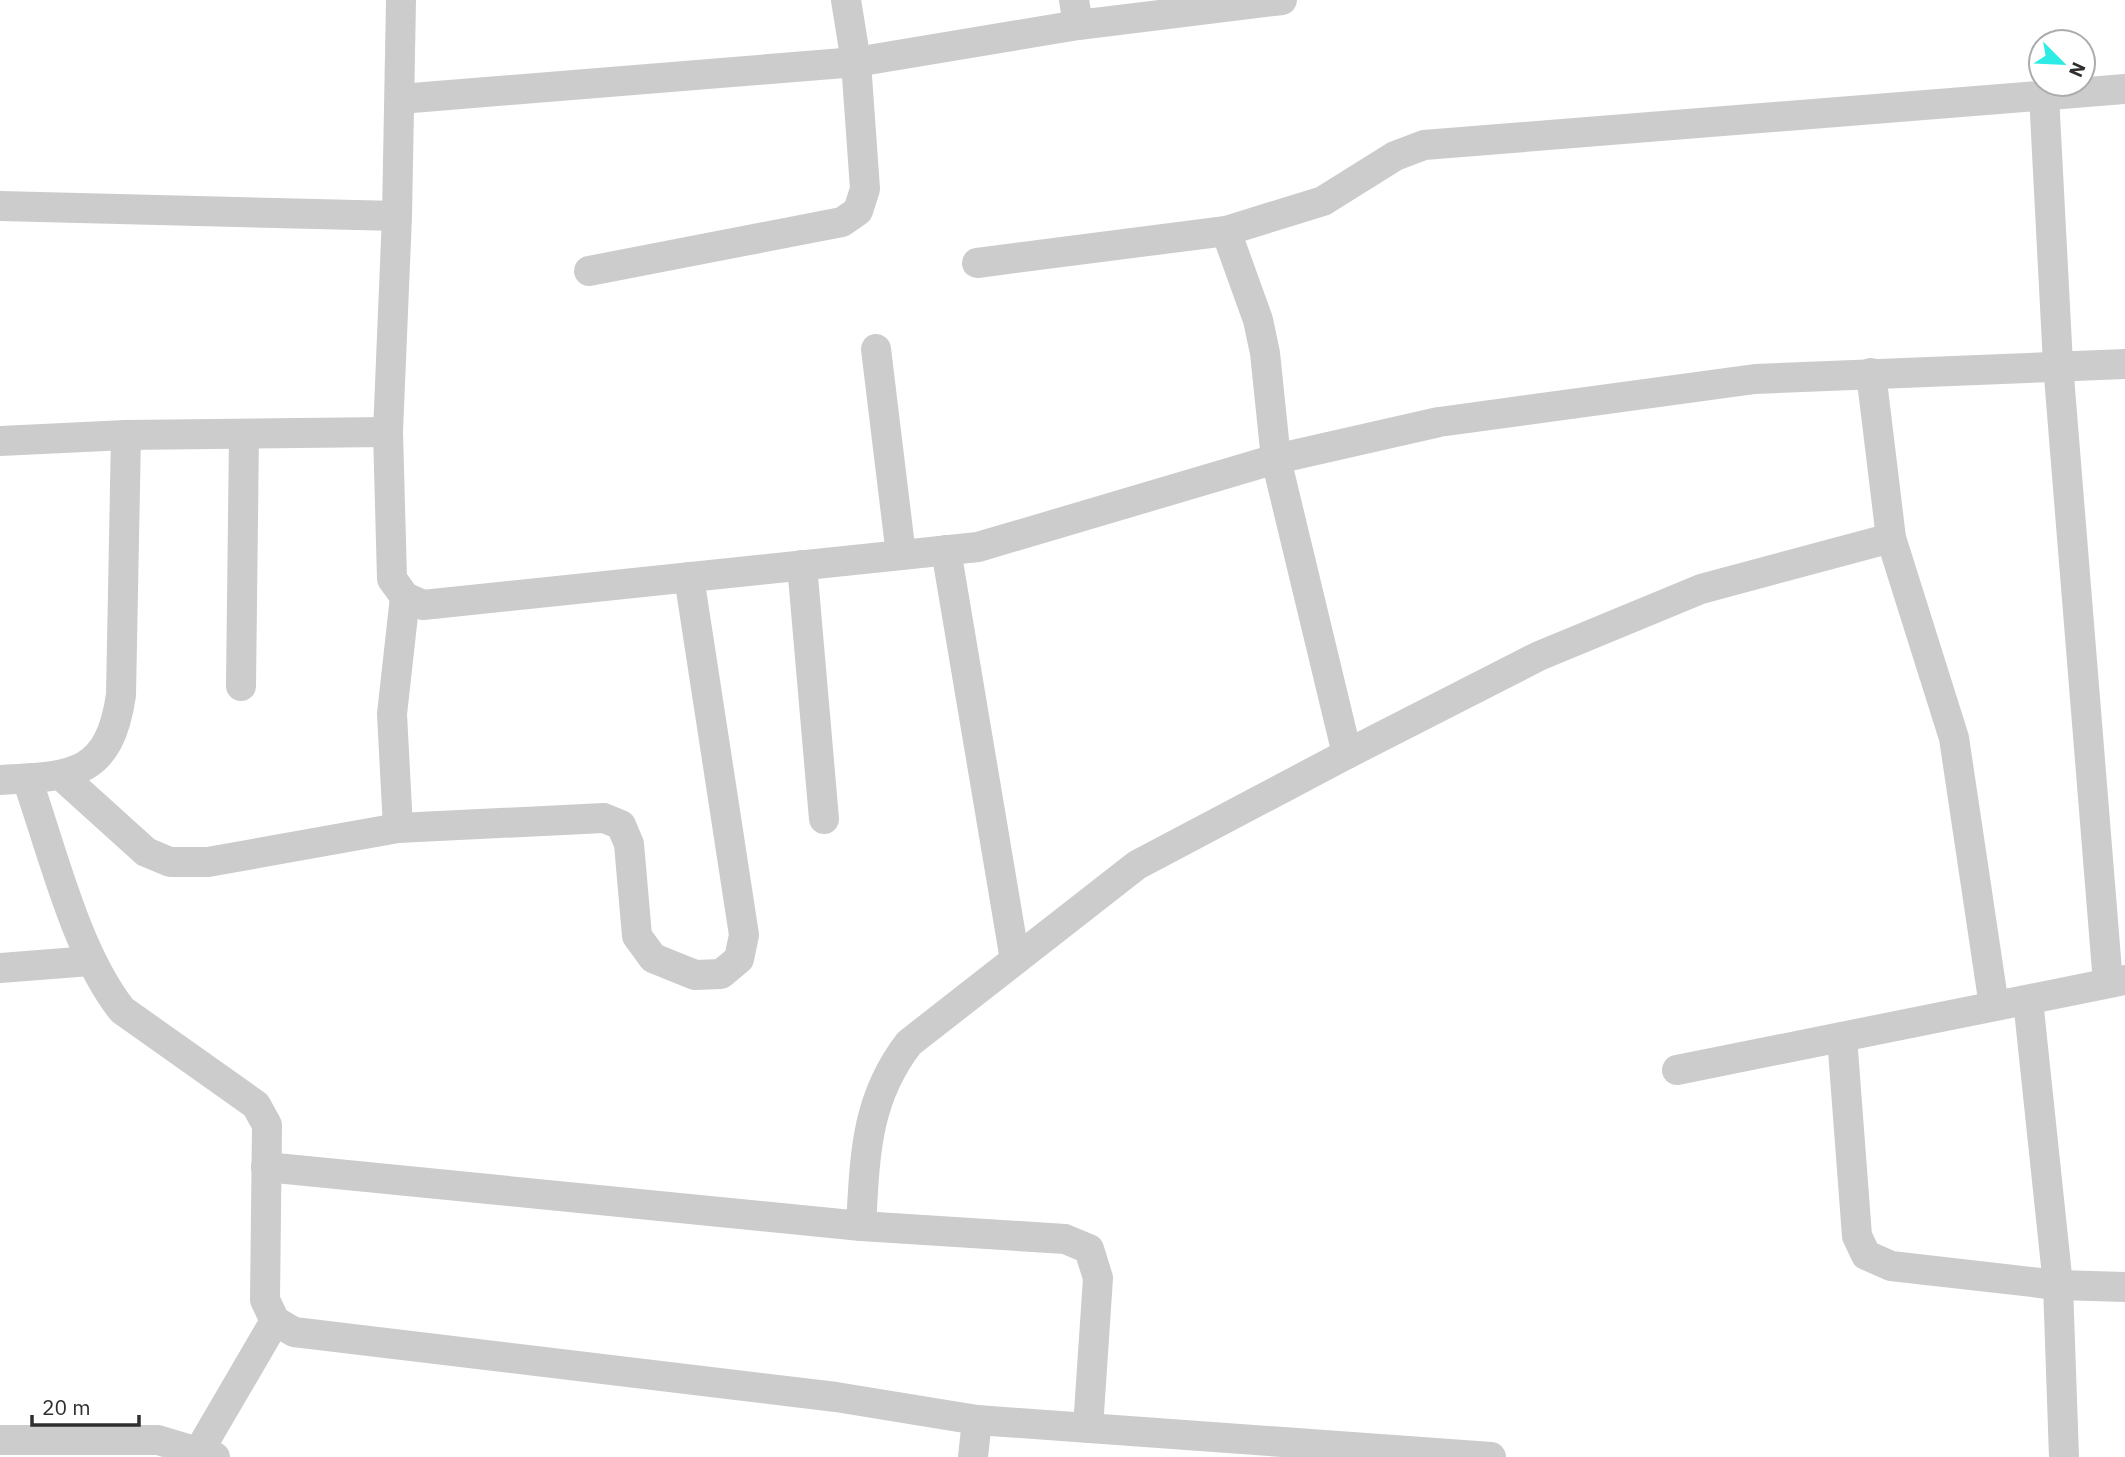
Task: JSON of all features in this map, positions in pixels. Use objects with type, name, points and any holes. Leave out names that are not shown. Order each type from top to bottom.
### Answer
[{"type":"street","points":[[401,0],[397,216],[388,432],[392,579],[405,597],[423,604],[978,547],[1276,459],[1439,422],[1755,379],[2125,363]]},
{"type":"street","points":[[589,271],[842,222],[858,211],[865,189],[856,62],[846,0]]},
{"type":"street","points":[[400,99],[856,62],[1076,13],[1282,0]]},
{"type":"street","points":[[2097,91],[2125,89]]},
{"type":"street","points":[[977,263],[1226,231],[1323,201],[1395,156],[1424,145],[2027,96]]},
{"type":"street","points":[[1677,1070],[2117,982],[2058,364],[2044,98]]},
{"type":"street","points":[[0,206],[397,216]]},
{"type":"street","points":[[1226,231],[1258,320],[1265,353],[1276,459],[1347,754]]},
{"type":"street","points":[[876,349],[901,555]]},
{"type":"street","points":[[1871,373],[1891,538],[1954,738],[1994,1006]]},
{"type":"street","points":[[0,441],[126,435],[388,432]]},
{"type":"street","points":[[241,686],[244,434]]},
{"type":"street","points":[[126,435],[121,695],[116,727],[100,757],[63,777],[14,780],[90,961],[106,990],[122,1010],[256,1105],[267,1125],[265,1300],[275,1321],[293,1332],[836,1397],[977,1420],[1491,1457]]},
{"type":"street","points":[[861,1226],[866,1139],[871,1114],[895,1060],[909,1043],[1137,865],[1539,656],[1700,589],[1891,538]]},
{"type":"street","points":[[946,550],[1015,960]]},
{"type":"street","points":[[802,565],[824,819]]},
{"type":"street","points":[[63,777],[146,852],[170,862],[208,862],[398,828],[604,818],[621,825],[629,844],[638,936],[653,958],[695,975],[721,974],[739,959],[744,935],[689,577]]},
{"type":"street","points":[[398,828],[391,713],[405,597]]},
{"type":"street","points":[[0,968],[90,961]]},
{"type":"street","points":[[2028,1000],[2058,1284],[2063,1457]]},
{"type":"street","points":[[1842,1037],[1857,1236],[1866,1255],[1891,1266],[2058,1284],[2125,1287]]},
{"type":"street","points":[[266,1167],[861,1226],[1065,1238],[1089,1249],[1098,1278],[1088,1428]]},
{"type":"street","points":[[0,1440],[158,1440],[207,1454],[275,1321]]},
{"type":"street","points":[[973,1457],[977,1420]]}]
